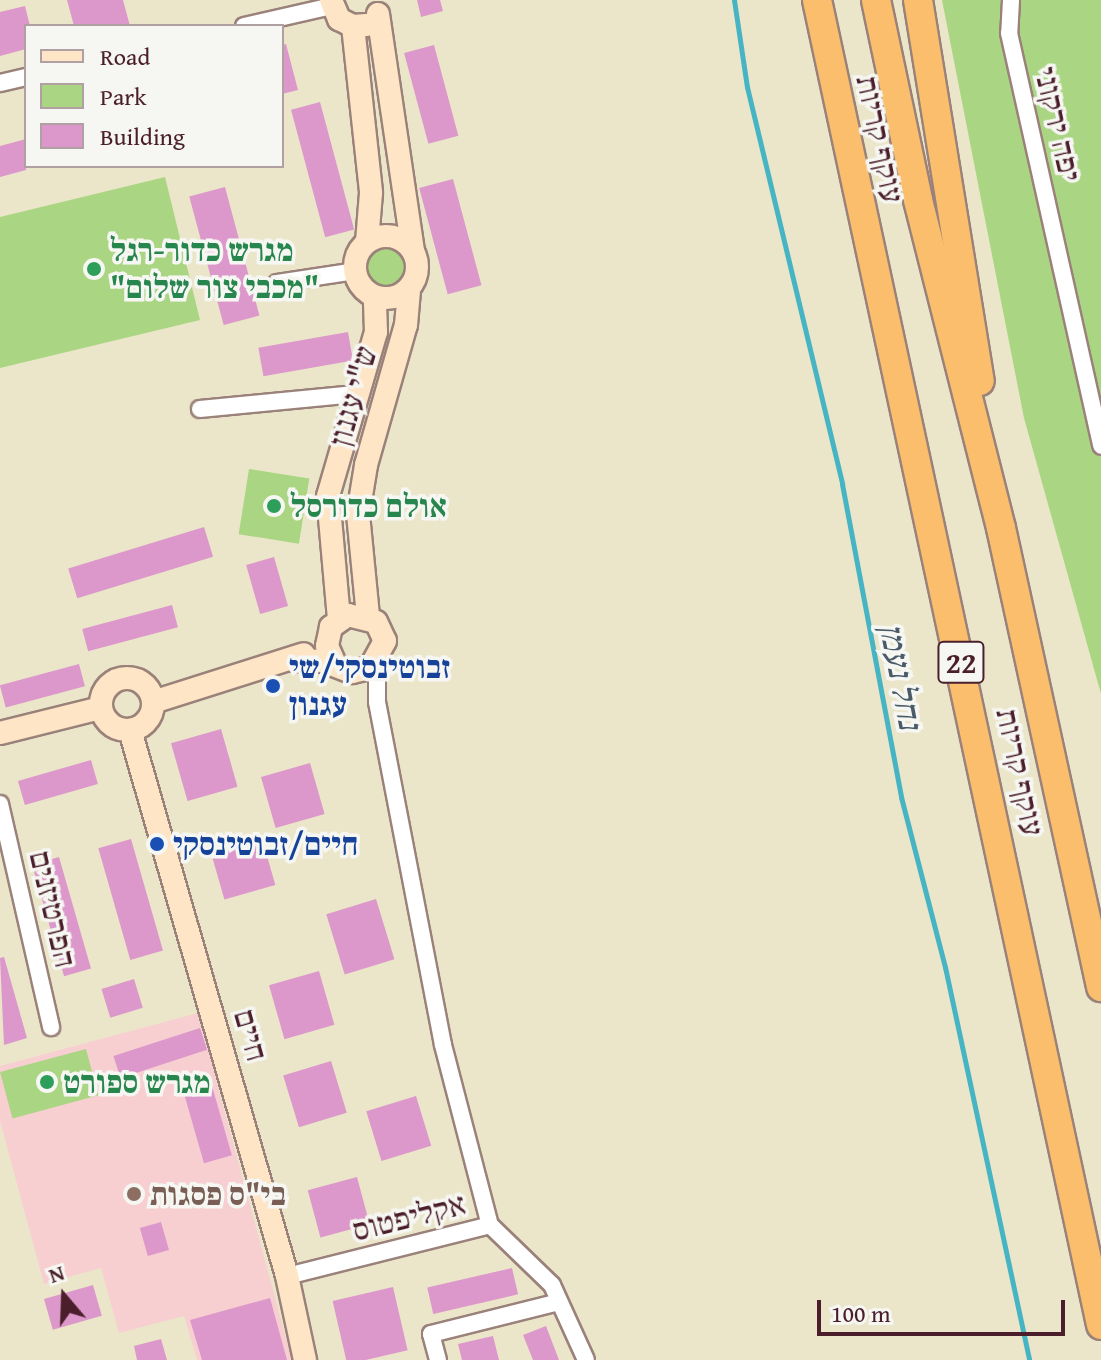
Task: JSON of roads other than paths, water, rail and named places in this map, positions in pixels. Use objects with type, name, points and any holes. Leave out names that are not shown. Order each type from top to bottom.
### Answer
[{"type":"highway","name":"עוקף קריות","points":[[817,0],[1101,1325]]},
{"type":"highway","name":"עוקף קריות","points":[[876,0],[918,200],[1001,528],[1101,987]]},
{"type":"highway","points":[[918,0],[958,226],[1001,528]]},
{"type":"street","name":"יפה ירקוני","points":[[1011,0],[1009,33],[1101,446]]},
{"type":"street","points":[[252,24],[332,3],[339,19],[353,26],[368,24],[380,7]]},
{"type":"street","points":[[353,26],[371,193],[367,242],[355,271],[361,287],[375,297],[392,298],[409,289],[417,271],[380,7]]},
{"type":"street","points":[[0,83],[24,77]]},
{"type":"street","points":[[367,242],[387,236],[413,251]]},
{"type":"street","points":[[277,283],[355,271]]},
{"type":"street","name":"ש\"י עגנון","points":[[377,662],[385,641],[368,616],[358,514],[379,412],[406,325],[409,289]]},
{"type":"street","name":"ש\"י עגנון","points":[[344,668],[333,628],[328,496],[355,394],[376,332],[375,297]]},
{"type":"street","points":[[200,409],[355,394]]},
{"type":"street","points":[[153,702],[293,660],[333,628],[368,616]]},
{"type":"street","points":[[293,660],[344,668],[377,662],[377,702],[443,1045],[490,1225]]},
{"type":"street","points":[[344,668],[377,702]]},
{"type":"street","points":[[128,677],[145,685],[153,702],[147,720],[130,730],[111,725],[100,708],[104,690],[128,677]]},
{"type":"street","points":[[0,733],[100,708]]},
{"type":"street","name":"חיים","points":[[130,730],[287,1276],[305,1360]]},
{"type":"street","name":"הפרטיזנים","points":[[0,804],[51,1027]]},
{"type":"street","name":"אקליפטוס","points":[[287,1276],[490,1225],[540,1270],[586,1360]]},
{"type":"street","points":[[438,1360],[431,1334],[559,1302]]},
{"type":"waterway","name":"נחל נעמן","points":[[734,0],[747,87],[842,484],[901,797],[945,967],[1029,1360]]},
{"type":"place","name":"מגרש כדור-רגל \"מכבי צור שלום\"","points":[[94,269]]},
{"type":"place","name":"אולם כדורסל","points":[[274,506]]},
{"type":"place","name":"זבוטינסקי/שי עגנון","points":[[273,686]]},
{"type":"place","name":"חיים/זבוטינסקי","points":[[157,844]]},
{"type":"place","name":"מגרש ספורט","points":[[47,1082]]},
{"type":"place","name":"בי\"ס פסגות","points":[[134,1194]]}]
